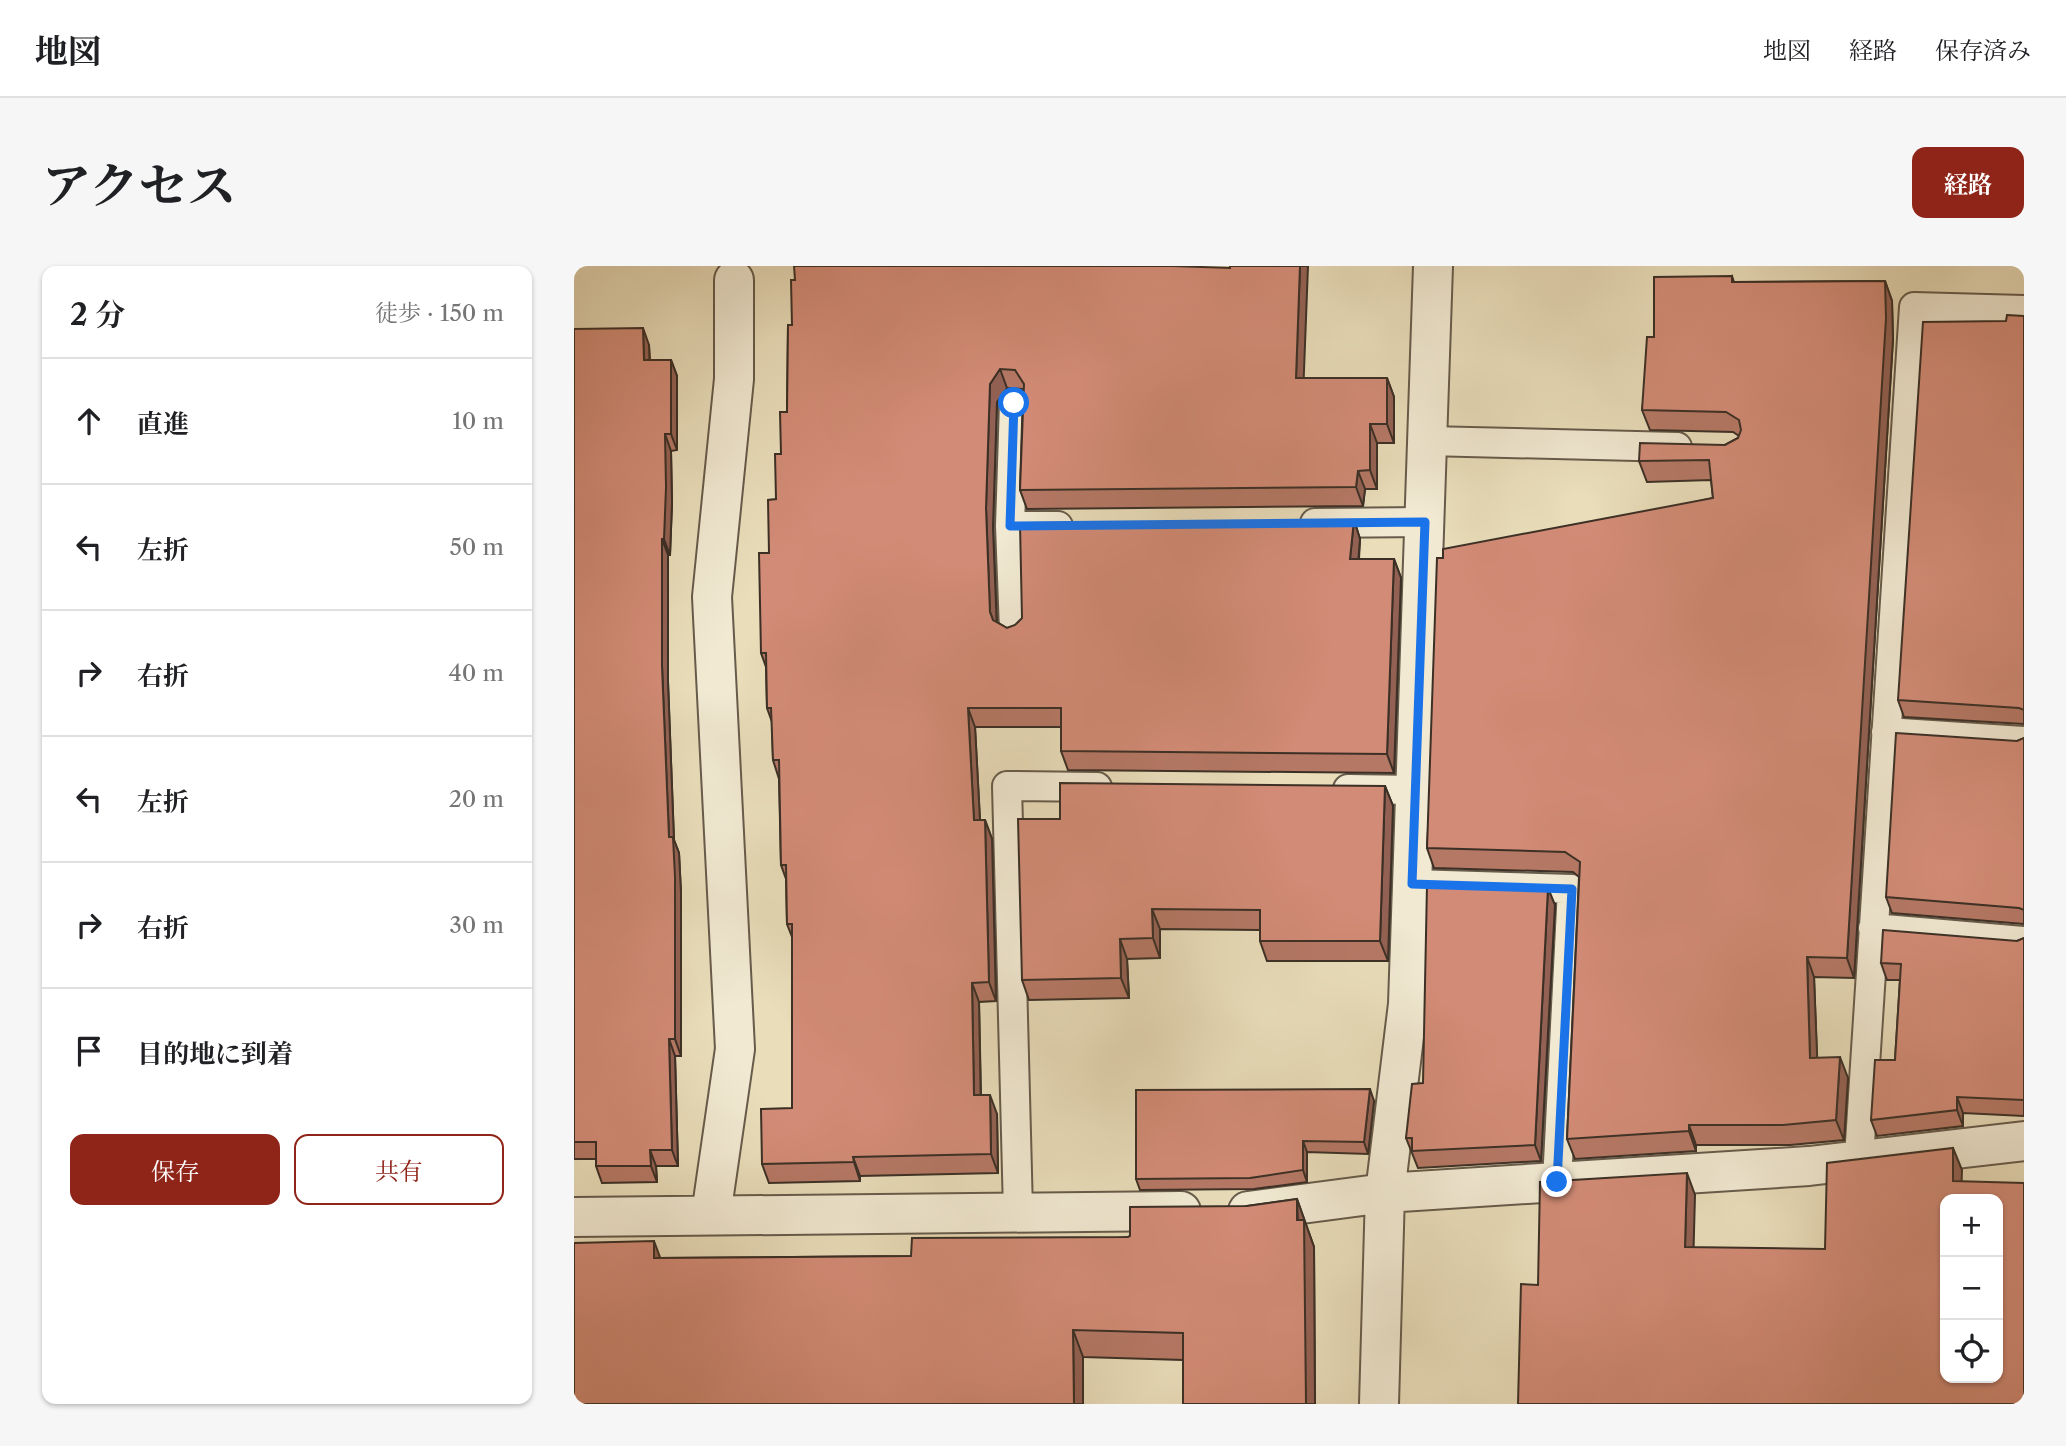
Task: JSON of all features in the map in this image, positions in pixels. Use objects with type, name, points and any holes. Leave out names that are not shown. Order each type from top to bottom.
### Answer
[{"type":"street","points":[[1379,1404],[1385,1193],[1408,1004],[1433,266]]},
{"type":"street","points":[[711,1215],[735,1049],[712,597],[734,379],[734,280]]},
{"type":"street","points":[[574,1217],[1256,1211],[1385,1193],[1809,1166],[2024,1140]]},
{"type":"lane","points":[[1858,1158],[1914,307],[2024,310]]},
{"type":"lane","points":[[1014,403],[1010,526],[1014,629]]},
{"type":"lane","points":[[1427,441],[1704,448]]},
{"type":"lane","points":[[1286,523],[1425,522]]},
{"type":"lane","points":[[1010,526],[1079,526]]},
{"type":"lane","points":[[1886,732],[2024,741]]},
{"type":"lane","points":[[1018,1211],[1007,786],[1129,787]]},
{"type":"lane","points":[[1320,789],[1415,790]]},
{"type":"lane","points":[[1412,884],[1572,889],[1557,1182]]},
{"type":"lane","points":[[1873,928],[2024,941]]},
{"type":"building","points":[[794,266],[1300,266],[1296,378],[1387,378],[1387,424],[1370,424],[1370,470],[1358,471],[1356,487],[1020,490],[1024,384],[1015,370],[1000,369],[990,384],[986,508],[990,612],[993,620],[1007,628],[1022,618],[1020,524],[1354,520],[1350,559],[1394,559],[1387,754],[1061,751],[1061,708],[968,708],[974,820],[985,820],[989,982],[972,983],[974,1095],[990,1095],[991,1154],[853,1157],[854,1162],[762,1164],[761,1109],[792,1108],[792,924],[787,924],[786,865],[781,865],[779,760],[773,760],[771,708],[767,708],[766,653],[761,653],[759,553],[769,553],[768,500],[776,499],[775,454],[781,454],[780,412],[787,412],[788,325],[792,325],[791,280],[795,280]]},
{"type":"building","points":[[1732,276],[1732,282],[1885,281],[1886,318],[1847,958],[1807,957],[1810,1058],[1840,1057],[1836,1120],[1783,1125],[1689,1125],[1689,1131],[1567,1139],[1580,862],[1565,852],[1427,848],[1437,558],[1443,558],[1443,549],[1713,498],[1709,460],[1639,461],[1640,443],[1725,445],[1738,438],[1741,430],[1739,420],[1726,412],[1642,410],[1647,337],[1654,337],[1654,277]]},
{"type":"building","points":[[2007,315],[2024,316],[2024,710],[1898,700],[1923,322],[2006,321]]},
{"type":"building","points":[[643,328],[644,360],[671,360],[671,434],[665,434],[662,666],[669,837],[673,837],[675,877],[675,1039],[669,1039],[672,1150],[650,1150],[651,1166],[596,1166],[596,1142],[574,1142],[574,329]]},
{"type":"building","points":[[1896,733],[2017,741],[2024,738],[2024,910],[1886,897]]},
{"type":"building","points":[[1060,783],[1385,786],[1380,941],[1260,941],[1260,910],[1152,909],[1153,938],[1120,939],[1121,978],[1022,980],[1018,819],[1060,819]]},
{"type":"building","points":[[1427,885],[1548,888],[1535,1145],[1412,1151],[1412,1138],[1406,1138],[1412,1084],[1423,1083]]},
{"type":"building","points":[[1883,930],[2017,941],[2024,938],[2024,1100],[1957,1097],[1957,1110],[1871,1120],[1875,1060],[1895,1060],[1901,964],[1881,963]]},
{"type":"building","points":[[1370,1089],[1364,1142],[1303,1141],[1303,1170],[1250,1178],[1136,1179],[1136,1090]]},
{"type":"building","points":[[1953,1148],[1953,1181],[2024,1183],[2024,1404],[1518,1404],[1521,1284],[1538,1285],[1540,1182],[1687,1173],[1685,1247],[1825,1249],[1827,1163]]},
{"type":"building","points":[[1297,1199],[1297,1220],[1304,1220],[1306,1404],[1183,1404],[1183,1333],[1073,1330],[1074,1404],[574,1404],[574,1243],[654,1241],[654,1258],[911,1256],[912,1238],[1128,1237],[1130,1207],[1247,1206]]},
{"type":"route","points":[[1014,403],[1010,526],[1425,522],[1412,884],[1572,889],[1557,1182]]}]
